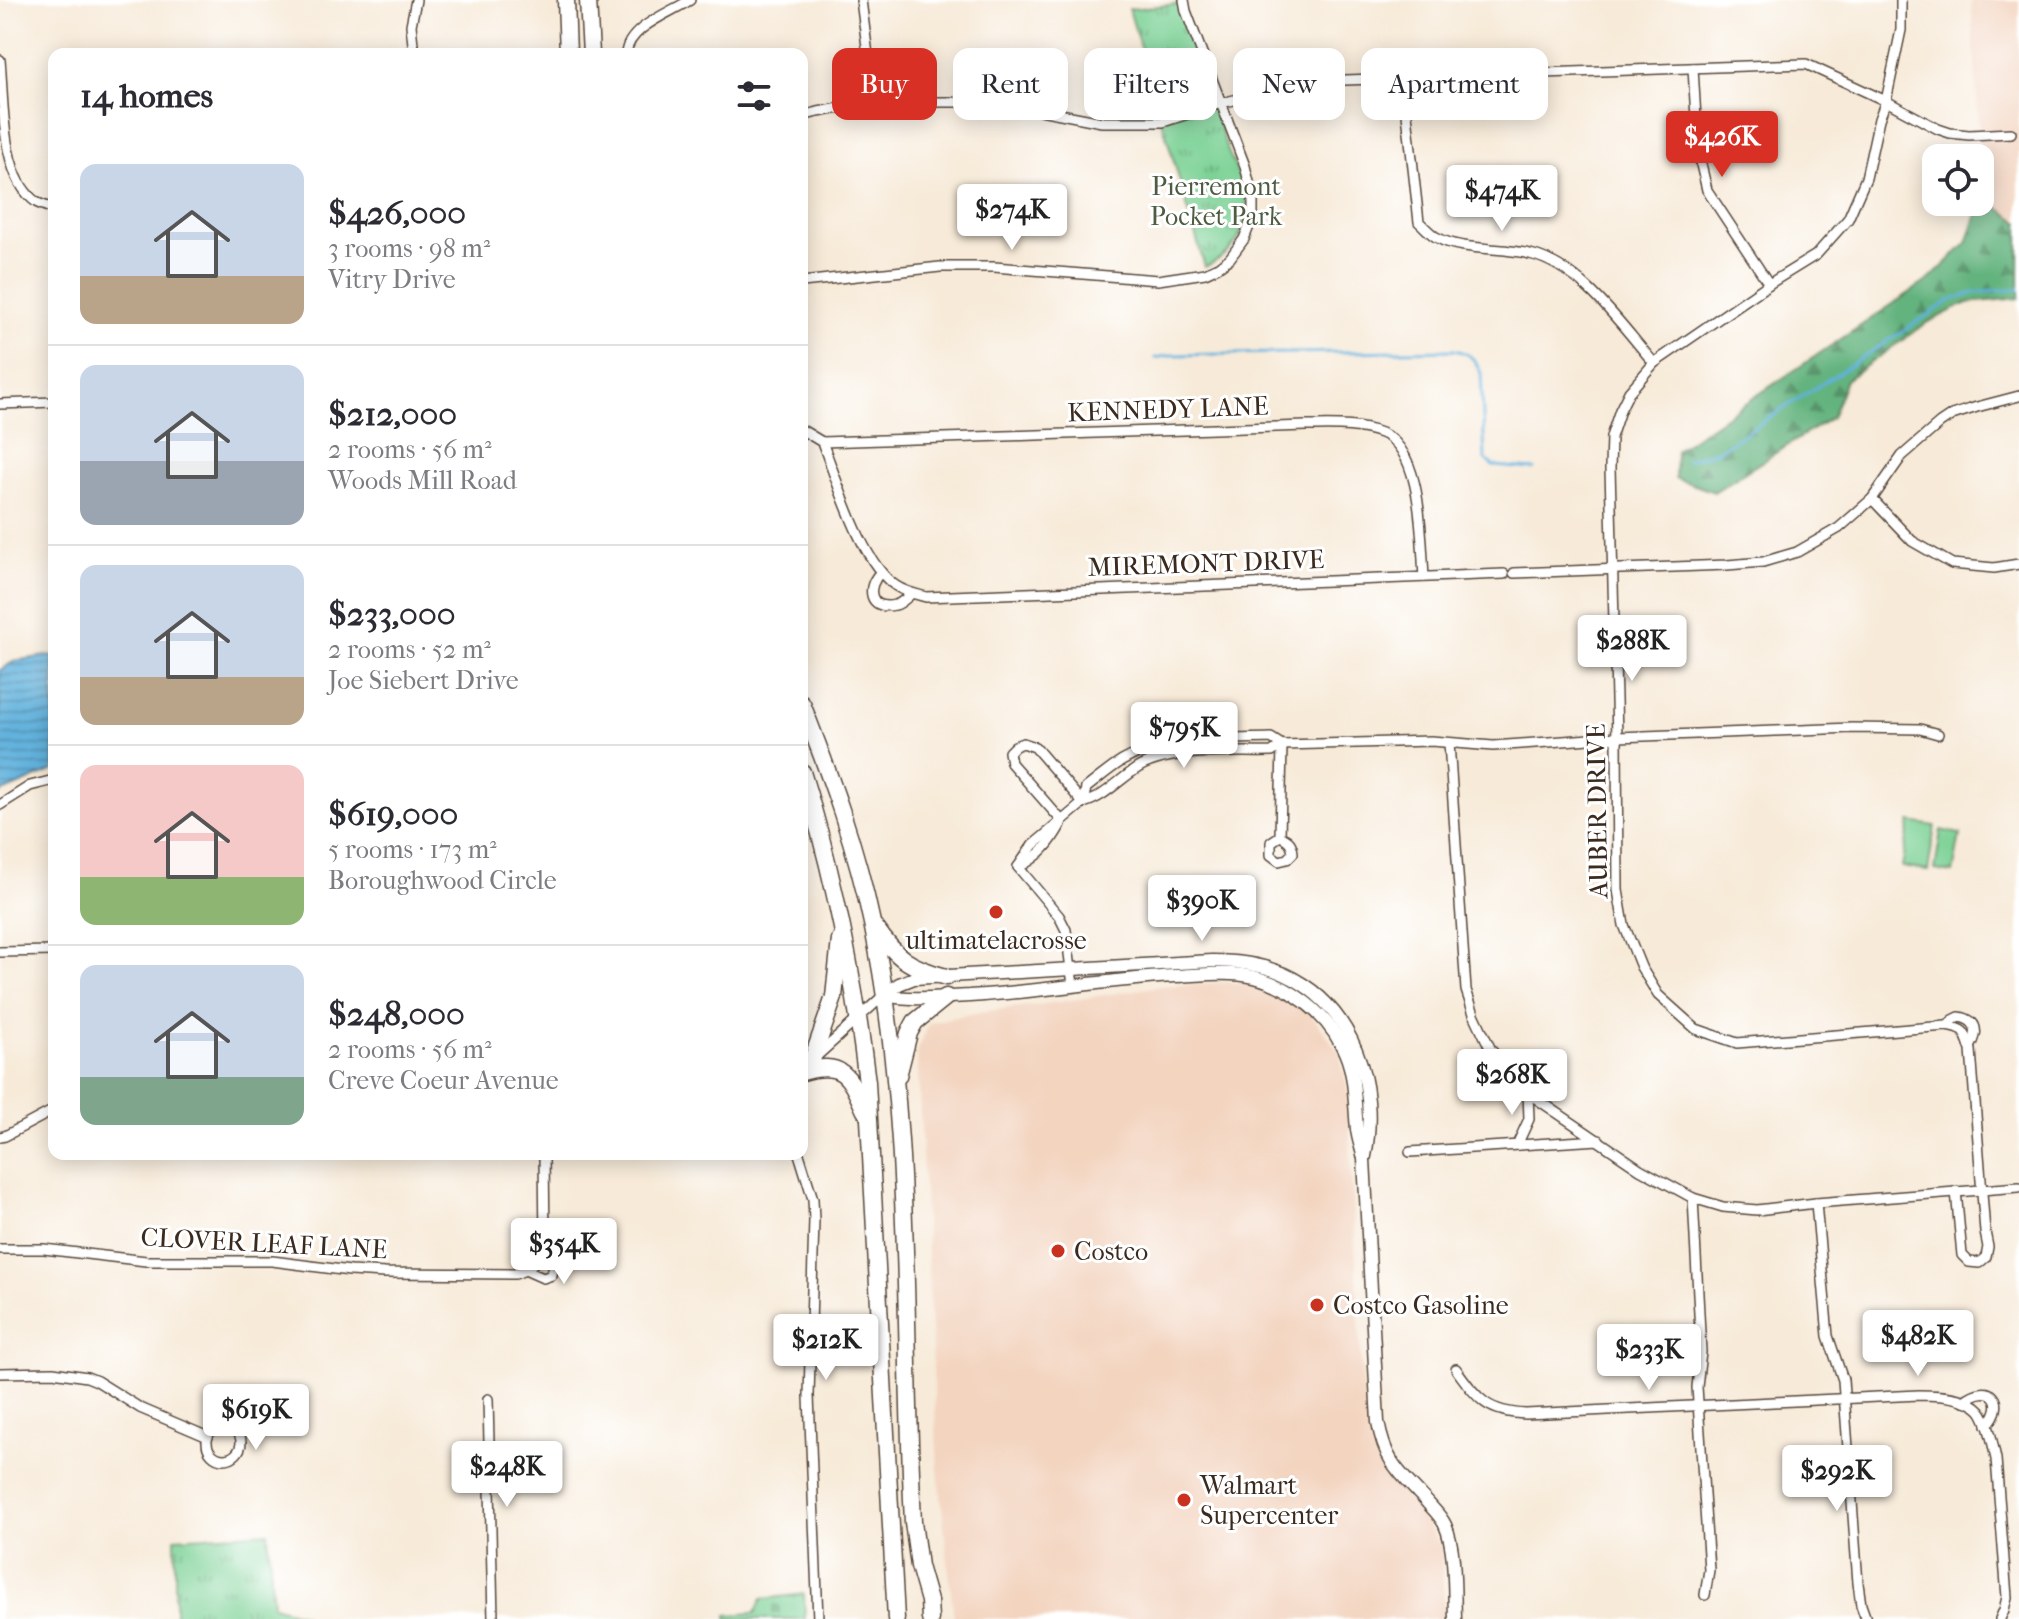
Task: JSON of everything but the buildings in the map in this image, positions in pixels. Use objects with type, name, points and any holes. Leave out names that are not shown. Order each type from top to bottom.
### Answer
[{"type":"highway","points":[[566,0],[568,48]]},
{"type":"highway","points":[[591,5],[591,48]]},
{"type":"highway","points":[[808,720],[853,843],[872,924],[884,995],[895,1085],[902,1197],[910,1462],[919,1566],[919,1619]]},
{"type":"highway","points":[[808,792],[824,844],[859,1016],[870,1122],[896,1619]]},
{"type":"highway","points":[[808,1061],[834,997],[841,919]]},
{"type":"highway","points":[[872,924],[889,948],[906,962],[946,977]]},
{"type":"highway","points":[[853,977],[872,991],[884,995]]},
{"type":"highway","points":[[895,1085],[915,1022],[946,997]]},
{"type":"highway","points":[[808,1068],[834,1068],[846,1076],[870,1122]]},
{"type":"highway","points":[[889,1619],[893,1555]]},
{"type":"highway","points":[[919,1566],[929,1601],[930,1619]]},
{"type":"street","points":[[413,48],[411,25],[416,0]]},
{"type":"street","points":[[627,48],[633,36],[656,18],[690,0]]},
{"type":"street","points":[[861,0],[867,48]]},
{"type":"street","points":[[808,281],[940,267],[981,267],[1158,280],[1205,273],[1218,267],[1230,258],[1249,230],[1253,198],[1245,166],[1184,0]]},
{"type":"street","name":"AUBER DRIVE","points":[[1901,0],[1901,30],[1886,101],[1866,178],[1848,219],[1816,255],[1654,363],[1629,392],[1611,437],[1618,890],[1624,925],[1641,967],[1658,995],[1696,1029],[1737,1043],[1948,1026],[1965,1033],[1970,1047],[1988,1252],[1979,1263],[1969,1262],[1962,1255],[1956,1191]]},
{"type":"street","points":[[0,60],[8,159],[24,189],[36,202],[48,207]]},
{"type":"street","points":[[1548,73],[1806,64],[1938,129],[1969,135],[2011,133]]},
{"type":"street","points":[[1693,68],[1698,152],[1707,190],[1769,284]]},
{"type":"street","points":[[937,102],[999,102],[1102,122],[1163,122],[1221,103],[1316,81],[1361,79]]},
{"type":"street","points":[[808,114],[832,110]]},
{"type":"street","points":[[1408,120],[1419,222],[1437,238],[1531,254],[1562,267],[1591,291],[1654,363]]},
{"type":"street","name":"MIREMONT DRIVE","points":[[881,572],[871,584],[870,593],[875,601],[894,605],[911,594],[954,596],[1763,562],[1797,552],[1839,528],[1872,499],[1902,456],[1940,423],[1964,411],[2019,396]]},
{"type":"street","points":[[0,404],[48,402]]},
{"type":"street","name":"KENNEDY LANE","points":[[822,442],[1354,426],[1384,433],[1405,454],[1416,484],[1424,577]]},
{"type":"street","points":[[808,434],[822,442],[861,543],[881,572],[895,586],[911,594]]},
{"type":"street","points":[[1872,499],[1912,541],[1952,564],[1994,568],[2019,564]]},
{"type":"street","points":[[1073,985],[1066,930],[1059,916],[1018,867],[1032,860],[1052,842],[1062,821],[1083,803],[1094,800],[1142,765],[1180,754],[1272,752],[1282,745],[1431,741],[1493,746],[1617,737],[1852,728],[1920,729],[1938,734]]},
{"type":"street","points":[[1083,803],[1086,788],[1121,762],[1150,749],[1189,740],[1271,738],[1282,745]]},
{"type":"street","points":[[1062,821],[1011,763],[1009,752],[1012,748],[1023,743],[1035,747],[1083,803]]},
{"type":"street","points":[[1449,743],[1466,990],[1491,1050],[1528,1093],[1640,1169],[1693,1198],[1723,1207],[1757,1210],[2019,1187]]},
{"type":"street","points":[[1280,836],[1282,745]]},
{"type":"street","points":[[0,805],[30,786],[48,782]]},
{"type":"street","points":[[0,952],[48,951]]},
{"type":"street","points":[[808,1065],[884,995],[914,978],[1212,961],[1255,964],[1283,973],[1319,996],[1348,1032],[1362,1065],[1367,1087],[1370,1132],[1364,1159]]},
{"type":"street","points":[[884,995],[914,999],[1029,992],[1073,985],[1222,973],[1255,977],[1287,991],[1307,1003],[1333,1030],[1344,1049],[1354,1085],[1357,1132],[1364,1159],[1378,1422],[1382,1443],[1392,1464],[1440,1516],[1446,1527],[1451,1541],[1455,1619]]},
{"type":"street","points":[[1517,1145],[1529,1119],[1528,1093]]},
{"type":"street","points":[[0,1137],[48,1113]]},
{"type":"street","points":[[1410,1152],[1599,1140]]},
{"type":"street","name":"CLOVER LEAF LANE","points":[[0,1249],[44,1249],[146,1261],[272,1261],[385,1273],[515,1274],[525,1270],[543,1278],[552,1275],[555,1268],[545,1246],[544,1160]]},
{"type":"street","points":[[801,1160],[813,1199],[814,1220],[809,1396],[818,1619]]},
{"type":"street","points":[[1693,1198],[1701,1352],[1697,1387],[1709,1570],[1705,1595]]},
{"type":"street","points":[[1816,1203],[1826,1321],[1831,1349],[1843,1380],[1858,1583],[1866,1619]]},
{"type":"street","points":[[525,1270],[534,1263],[545,1246]]},
{"type":"street","points":[[1456,1369],[1477,1397],[1507,1413],[1937,1395],[1964,1401],[1980,1411],[1991,1436],[1996,1459],[2007,1597],[2000,1619]]},
{"type":"street","points":[[0,1373],[53,1372],[87,1377],[140,1408],[208,1437]]},
{"type":"street","points":[[1964,1401],[1980,1392],[1993,1395],[1997,1402],[1996,1410],[1987,1425]]},
{"type":"street","points":[[488,1399],[493,1619]]},
{"type":"shaded area","points":[[1971,0],[2019,0],[2019,222],[1994,205],[1994,144],[1980,144]]},
{"type":"shaded area","points":[[1230,982],[1270,987],[1310,1013],[1339,1052],[1347,1087],[1363,1393],[1382,1472],[1402,1488],[1441,1546],[1445,1619],[954,1619],[938,1469],[917,1052],[929,1023],[979,1012],[1162,986]]},
{"type":"green space","name":"Pierremont Pocket Park","points":[[1179,4],[1194,48],[1140,48],[1129,9]]},
{"type":"green space","name":"Pierremont Pocket Park","points":[[1217,119],[1247,199],[1245,226],[1237,241],[1220,258],[1205,267],[1162,120]]},
{"type":"green space","points":[[1994,205],[2019,222],[2019,298],[1967,303],[1928,322],[1846,380],[1832,417],[1714,492],[1675,478],[1676,450],[1930,279],[1967,243],[1976,216],[1994,216]]},
{"type":"green space","points":[[1910,822],[1935,826],[1928,871],[1902,867]]},
{"type":"green space","points":[[1941,830],[1960,834],[1953,873],[1935,870]]},
{"type":"green space","points":[[268,1532],[273,1606],[304,1615],[303,1619],[175,1619],[175,1538]]},
{"type":"green space","points":[[804,1594],[805,1619],[727,1619],[727,1615],[755,1613],[762,1599]]},
{"type":"water","points":[[48,656],[48,773],[0,793],[0,670],[15,661]]},
{"type":"waterway","points":[[1687,460],[1718,451],[1951,300],[1974,293],[2019,289]]},
{"type":"waterway","points":[[1155,358],[1173,355],[1459,351],[1471,357],[1481,373],[1485,459],[1493,466],[1534,469]]},
{"type":"place","name":"ultimatelacrosse","points":[[996,912]]},
{"type":"place","name":"Costco","points":[[1058,1251]]},
{"type":"place","name":"Costco Gasoline","points":[[1317,1305]]},
{"type":"place","name":"Walmart Supercenter","points":[[1184,1500]]}]
